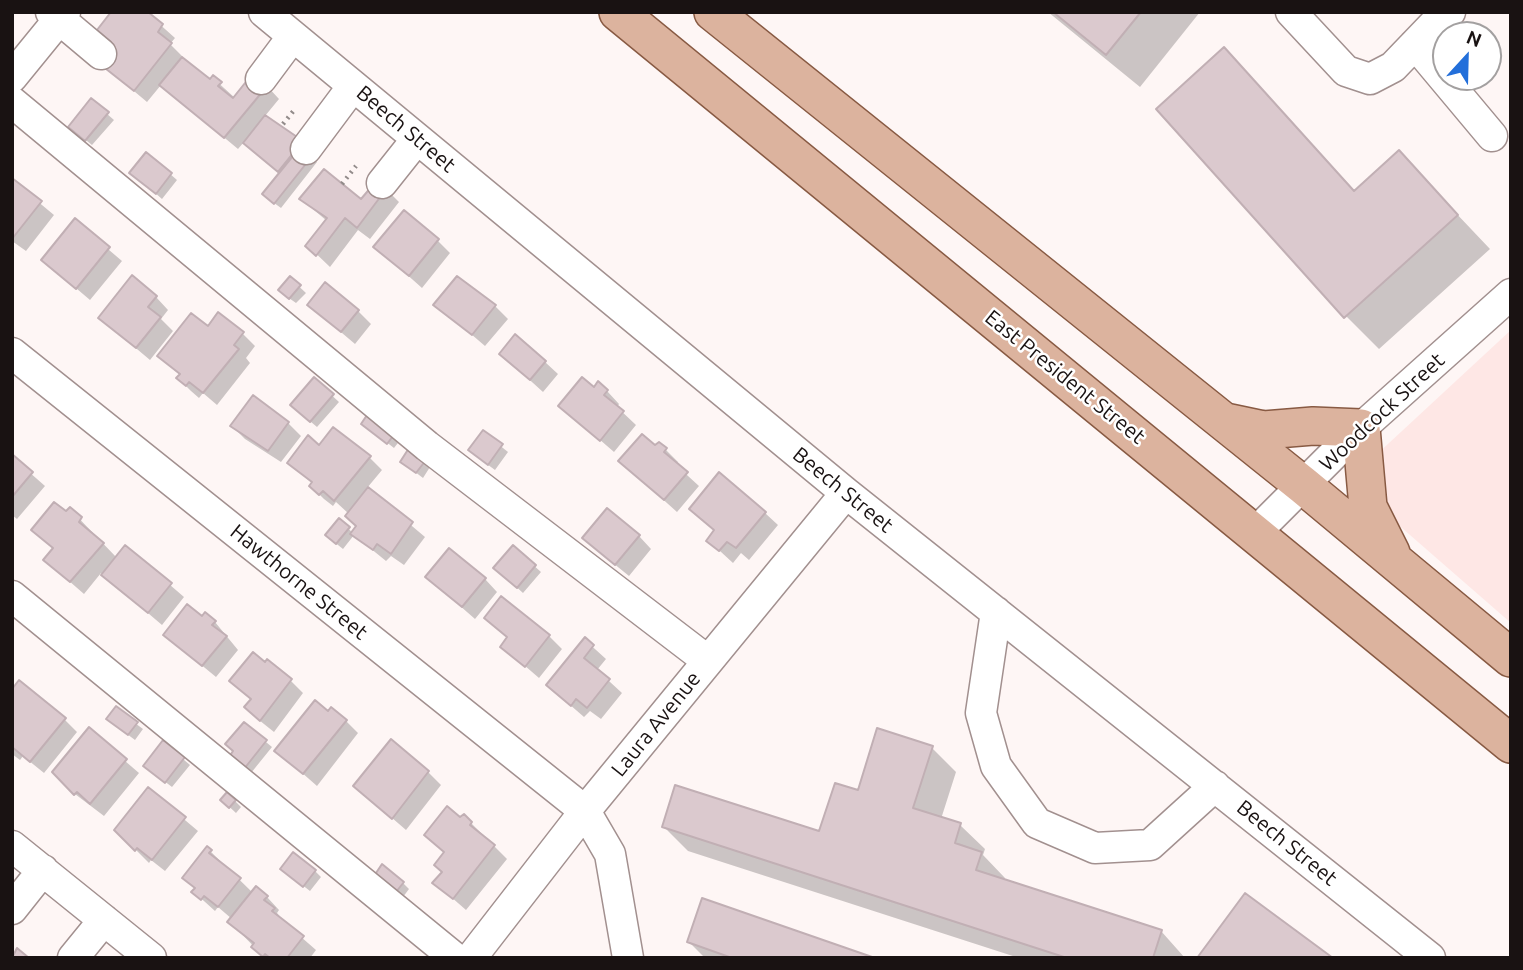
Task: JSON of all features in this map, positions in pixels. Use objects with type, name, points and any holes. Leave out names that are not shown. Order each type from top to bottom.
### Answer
[{"type":"main road","name":"East President Street","points":[[618,12],[1511,744]]},
{"type":"main road","points":[[713,12],[1304,486],[1511,658]]},
{"type":"main road","points":[[1223,422],[1264,430],[1313,426],[1362,428],[1368,507],[1398,566]]},
{"type":"street","name":"Beech Street","points":[[264,12],[846,493],[1430,958]]},
{"type":"street","points":[[1291,12],[1346,71],[1370,79],[1393,67],[1450,12]]},
{"type":"street","points":[[12,76],[58,15],[101,54]]},
{"type":"street","points":[[261,79],[293,36]]},
{"type":"street","points":[[1415,44],[1492,136]]},
{"type":"street","points":[[306,149],[354,86]]},
{"type":"street","points":[[12,102],[427,446],[708,661]]},
{"type":"street","points":[[382,183],[417,139]]},
{"type":"street","name":"Woodcock Street","points":[[1255,533],[1362,428],[1511,294]]},
{"type":"street","name":"Hawthorne Street","points":[[12,353],[585,811]]},
{"type":"street","name":"Laura Avenue","points":[[471,958],[585,811],[846,493]]},
{"type":"street","points":[[12,596],[455,958]]},
{"type":"street","points":[[996,612],[981,713],[996,766],[1037,823],[1095,848],[1150,845],[1215,786]]},
{"type":"street","points":[[585,811],[610,855],[628,958]]},
{"type":"street","points":[[12,846],[151,958]]},
{"type":"street","points":[[12,909],[43,870]]},
{"type":"street","points":[[73,958],[104,920]]},
{"type":"shaded area","points":[[1511,330],[1511,623],[1348,481]]},
{"type":"building","points":[[111,12],[148,12],[163,24],[158,32],[172,43],[134,91],[96,61],[111,42],[97,30]]},
{"type":"building","points":[[1053,12],[1141,12],[1106,55]]},
{"type":"building","points":[[1224,47],[1354,191],[1399,150],[1458,215],[1344,318],[1156,109]]},
{"type":"building","points":[[182,57],[210,79],[213,75],[222,82],[218,86],[233,98],[253,73],[268,85],[224,138],[159,85]]},
{"type":"building","points":[[91,98],[109,112],[85,141],[68,127]]},
{"type":"building","points":[[265,115],[303,141],[278,172],[243,143]]},
{"type":"building","points":[[301,146],[313,155],[274,204],[262,194]]},
{"type":"building","points":[[146,152],[172,173],[156,194],[129,173]]},
{"type":"building","points":[[324,169],[361,199],[378,179],[387,188],[357,228],[345,218],[316,256],[305,246],[327,218],[299,199]]},
{"type":"building","points":[[12,178],[42,201],[12,239]]},
{"type":"building","points":[[404,210],[439,239],[409,276],[373,247]]},
{"type":"building","points":[[75,218],[110,247],[76,289],[41,260]]},
{"type":"building","points":[[132,275],[157,296],[148,307],[161,317],[136,348],[98,318]]},
{"type":"building","points":[[290,276],[301,285],[289,299],[278,290]]},
{"type":"building","points":[[457,276],[496,305],[472,335],[433,305]]},
{"type":"building","points":[[325,282],[359,310],[341,332],[307,305]]},
{"type":"building","points":[[218,312],[244,332],[234,345],[239,349],[203,393],[189,382],[186,386],[176,378],[180,374],[157,356],[191,313],[208,326]]},
{"type":"building","points":[[515,334],[546,361],[530,380],[499,354]]},
{"type":"building","points":[[314,377],[334,394],[310,422],[290,405]]},
{"type":"building","points":[[582,377],[594,387],[598,381],[608,390],[604,395],[624,411],[600,441],[558,406]]},
{"type":"building","points":[[253,395],[289,422],[268,451],[230,426]]},
{"type":"building","points":[[369,412],[396,432],[387,444],[361,424]]},
{"type":"building","points":[[333,427],[371,456],[334,501],[323,491],[319,495],[309,486],[312,482],[287,463],[308,435],[319,445]]},
{"type":"building","points":[[483,430],[503,444],[488,465],[468,450]]},
{"type":"building","points":[[642,434],[655,445],[659,442],[667,448],[664,452],[688,472],[664,500],[618,461]]},
{"type":"building","points":[[409,448],[426,460],[416,473],[400,462]]},
{"type":"building","points":[[12,454],[33,472],[12,497]]},
{"type":"building","points":[[719,472],[766,512],[736,548],[727,542],[719,551],[706,541],[714,530],[689,509]]},
{"type":"building","points":[[368,487],[413,522],[391,554],[377,544],[373,550],[350,534],[356,526],[345,516]]},
{"type":"building","points":[[54,502],[66,511],[70,507],[82,517],[79,522],[104,543],[70,582],[43,560],[53,548],[31,530]]},
{"type":"building","points":[[607,508],[640,535],[615,565],[582,538]]},
{"type":"building","points":[[339,518],[350,527],[336,544],[325,535]]},
{"type":"building","points":[[125,545],[172,583],[148,613],[101,575]]},
{"type":"building","points":[[513,545],[536,565],[517,588],[493,568]]},
{"type":"building","points":[[449,548],[486,578],[462,607],[425,577]]},
{"type":"building","points":[[501,596],[550,635],[525,667],[500,647],[507,637],[484,618]]},
{"type":"building","points":[[187,604],[202,616],[205,612],[216,621],[212,625],[227,636],[202,666],[163,635]]},
{"type":"building","points":[[585,637],[594,645],[584,658],[610,679],[587,708],[576,699],[571,706],[546,685]]},
{"type":"building","points":[[253,652],[265,662],[267,659],[292,679],[260,721],[244,707],[251,699],[229,681]]},
{"type":"building","points":[[19,680],[66,718],[30,762],[12,747],[12,689]]},
{"type":"building","points":[[315,700],[328,711],[331,707],[347,720],[303,774],[274,751]]},
{"type":"building","points":[[116,706],[138,722],[128,735],[106,719]]},
{"type":"building","points":[[244,722],[267,740],[244,769],[229,757],[233,751],[225,744]]},
{"type":"building","points":[[89,727],[127,759],[90,804],[77,792],[74,795],[52,772]]},
{"type":"building","points":[[877,728],[933,746],[913,808],[961,823],[955,843],[982,852],[976,870],[1162,930],[1153,958],[1067,958],[662,827],[675,785],[819,831],[835,783],[858,790]]},
{"type":"building","points":[[391,739],[429,771],[392,819],[353,786]]},
{"type":"building","points":[[163,740],[185,757],[165,783],[143,766]]},
{"type":"building","points":[[148,787],[186,817],[152,860],[137,848],[135,851],[114,830]]},
{"type":"building","points":[[227,792],[236,800],[229,808],[220,800]]},
{"type":"building","points":[[447,806],[460,817],[464,814],[472,822],[470,825],[495,845],[453,899],[432,883],[442,872],[434,865],[444,852],[424,835]]},
{"type":"building","points":[[207,846],[212,850],[209,853],[241,878],[218,907],[204,896],[201,900],[191,892],[195,888],[182,878]]},
{"type":"building","points":[[293,852],[316,870],[303,887],[280,869]]},
{"type":"building","points":[[382,864],[404,882],[396,892],[374,876]]},
{"type":"building","points":[[256,886],[268,896],[264,900],[275,908],[272,911],[304,936],[287,958],[270,958],[265,954],[263,957],[251,947],[254,943],[227,922]]},
{"type":"building","points":[[1245,893],[1333,958],[1197,958]]},
{"type":"building","points":[[702,898],[875,958],[732,958],[687,942]]},
{"type":"building","points":[[17,948],[29,958],[12,958]]}]
